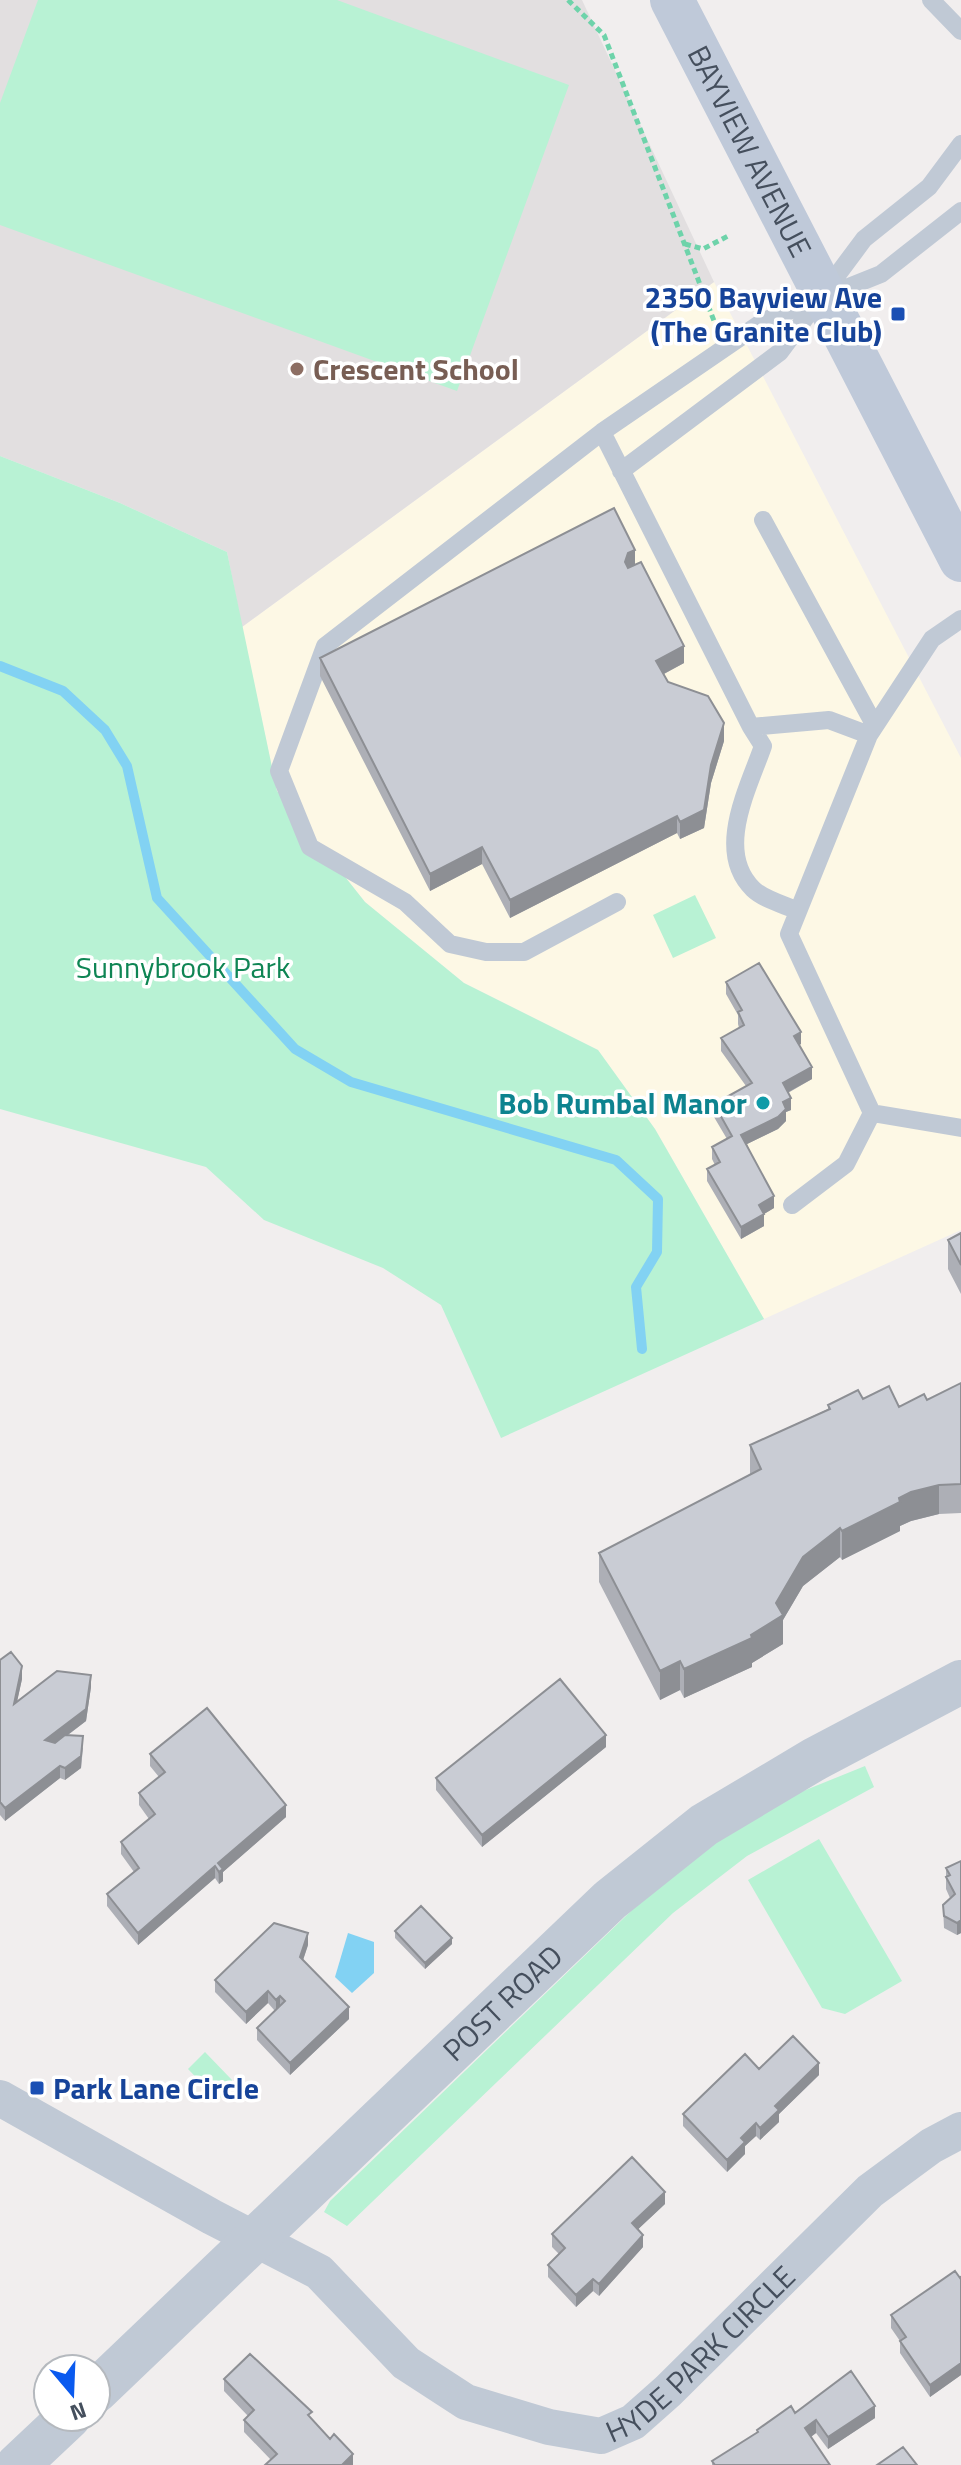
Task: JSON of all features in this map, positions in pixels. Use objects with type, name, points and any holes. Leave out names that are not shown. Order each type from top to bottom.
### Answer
[{"type":"main road","name":"BAYVIEW AVENUE","points":[[672,0],[961,560]]},
{"type":"street","name":"POST ROAD","points":[[112,2376],[610,1900],[704,1825],[815,1759],[961,1682]]},
{"type":"street","points":[[0,2098],[254,2238]]},
{"type":"street","name":"HYDE PARK CIRCLE","points":[[254,2238],[319,2272],[406,2363],[466,2402],[549,2427],[601,2436],[633,2422],[668,2391],[870,2191],[931,2146],[961,2130]]},
{"type":"street","points":[[18,2465],[52,2433]]},
{"type":"lane","points":[[931,0],[961,31]]},
{"type":"lane","points":[[621,471],[780,352],[864,239],[929,187],[961,144]]},
{"type":"lane","points":[[617,902],[524,952],[486,952],[450,944],[405,902],[310,847],[279,771],[325,646],[602,432],[764,321],[881,274],[961,211]]},
{"type":"lane","points":[[602,432],[763,746],[733,834],[737,854],[754,890],[798,911]]},
{"type":"lane","points":[[763,520],[872,730]]},
{"type":"lane","points":[[872,1113],[789,934],[872,730],[932,639],[961,619]]},
{"type":"lane","points":[[751,727],[829,720],[872,730]]},
{"type":"lane","points":[[872,1113],[961,1128]]},
{"type":"lane","points":[[792,1205],[846,1164],[872,1113]]},
{"type":"path","points":[[568,0],[604,35],[725,349]]},
{"type":"path","points":[[684,244],[703,249],[728,236]]},
{"type":"shaded area","name":"Crescent School","points":[[0,0],[582,0],[714,282],[242,627],[227,552],[120,503],[0,456]]},
{"type":"shaded area","points":[[714,282],[961,758],[961,1230],[764,1319],[655,1129],[598,1050],[464,983],[365,902],[277,791],[242,627]]},
{"type":"green space","points":[[38,0],[337,0],[569,85],[457,391],[0,225],[0,103]]},
{"type":"green space","name":"Sunnybrook Park","points":[[0,456],[120,503],[227,552],[277,791],[365,902],[464,983],[598,1050],[655,1129],[764,1319],[501,1438],[441,1305],[383,1268],[264,1220],[206,1167],[0,1109]]},
{"type":"green space","points":[[695,895],[716,938],[673,958],[653,915]]},
{"type":"green space","points":[[865,1766],[874,1787],[747,1856],[673,1913],[347,2226],[324,2212],[330,2201],[656,1887],[727,1832],[776,1802]]},
{"type":"green space","points":[[819,1839],[902,1981],[845,2014],[822,2008],[748,1880]]},
{"type":"green space","points":[[205,2052],[232,2080],[232,2090],[223,2098],[214,2096],[188,2069]]},
{"type":"water","points":[[348,1933],[374,1942],[374,1973],[352,1993],[335,1977]]},
{"type":"building","points":[[614,508],[635,550],[628,553],[625,562],[628,568],[641,562],[684,646],[656,661],[668,682],[708,696],[724,723],[711,765],[704,810],[680,822],[677,816],[510,900],[482,847],[430,874],[320,658]]},
{"type":"building","name":"Bob Rumbal Manor","points":[[759,963],[801,1032],[794,1036],[812,1067],[783,1083],[791,1098],[783,1102],[786,1109],[778,1117],[741,1135],[774,1196],[759,1205],[764,1214],[741,1227],[707,1169],[720,1162],[712,1147],[732,1136],[714,1104],[752,1083],[721,1038],[744,1025],[738,1012],[742,1010],[726,982]]},
{"type":"building","points":[[961,1233],[961,1265],[948,1240]]},
{"type":"building","points":[[961,1383],[961,1484],[939,1485],[911,1492],[899,1498],[900,1502],[842,1531],[840,1528],[803,1557],[776,1603],[783,1615],[751,1635],[752,1638],[684,1669],[680,1661],[660,1671],[599,1553],[761,1469],[750,1445],[830,1409],[828,1405],[858,1390],[863,1399],[889,1386],[899,1407],[924,1394],[927,1400]]},
{"type":"building","points":[[11,1652],[22,1666],[14,1704],[57,1671],[91,1675],[86,1709],[45,1740],[55,1743],[65,1735],[83,1736],[81,1756],[65,1768],[60,1766],[5,1808],[0,1802],[0,1660]]},
{"type":"building","points":[[560,1679],[606,1735],[482,1835],[436,1778]]},
{"type":"building","points":[[207,1708],[286,1805],[218,1863],[223,1869],[219,1872],[215,1866],[138,1933],[107,1894],[139,1868],[121,1842],[155,1814],[139,1793],[165,1772],[150,1754]]},
{"type":"building","points":[[961,1861],[961,1920],[957,1923],[944,1916],[943,1905],[955,1894],[946,1877],[950,1875],[946,1868]]},
{"type":"building","points":[[421,1906],[452,1938],[425,1963],[395,1931]]},
{"type":"building","points":[[274,1923],[308,1933],[300,1957],[349,2007],[290,2063],[257,2028],[285,2001],[280,1996],[276,2000],[268,1991],[246,2012],[215,1980]]},
{"type":"building","points":[[793,2036],[819,2063],[775,2106],[779,2110],[760,2128],[756,2123],[741,2138],[745,2142],[727,2160],[683,2114],[745,2054],[759,2069]]},
{"type":"building","points":[[632,2157],[665,2192],[632,2223],[643,2235],[599,2284],[593,2279],[576,2295],[548,2265],[565,2248],[552,2234]]},
{"type":"building","points":[[955,2271],[961,2277],[961,2363],[930,2385],[900,2341],[906,2337],[891,2315]]},
{"type":"building","points":[[250,2354],[312,2412],[308,2415],[330,2439],[334,2434],[353,2454],[342,2465],[265,2465],[277,2454],[244,2420],[254,2410],[224,2379]]},
{"type":"building","points":[[851,2371],[875,2406],[828,2437],[816,2420],[805,2428],[830,2465],[715,2465],[712,2461],[758,2432],[791,2406],[795,2413]]},
{"type":"building","points":[[903,2447],[917,2465],[877,2465]]},
{"type":"waterway","points":[[0,666],[63,691],[105,730],[127,766],[157,898],[295,1049],[351,1082],[616,1160],[658,1199],[657,1252],[636,1287],[642,1349]]},
{"type":"place","name":"2350 Bayview Ave (The Granite Club)","points":[[898,314]]},
{"type":"place","name":"Crescent School","points":[[297,369]]},
{"type":"place","name":"Bob Rumbal Manor","points":[[763,1103]]},
{"type":"place","name":"Park Lane Circle","points":[[37,2088]]}]
